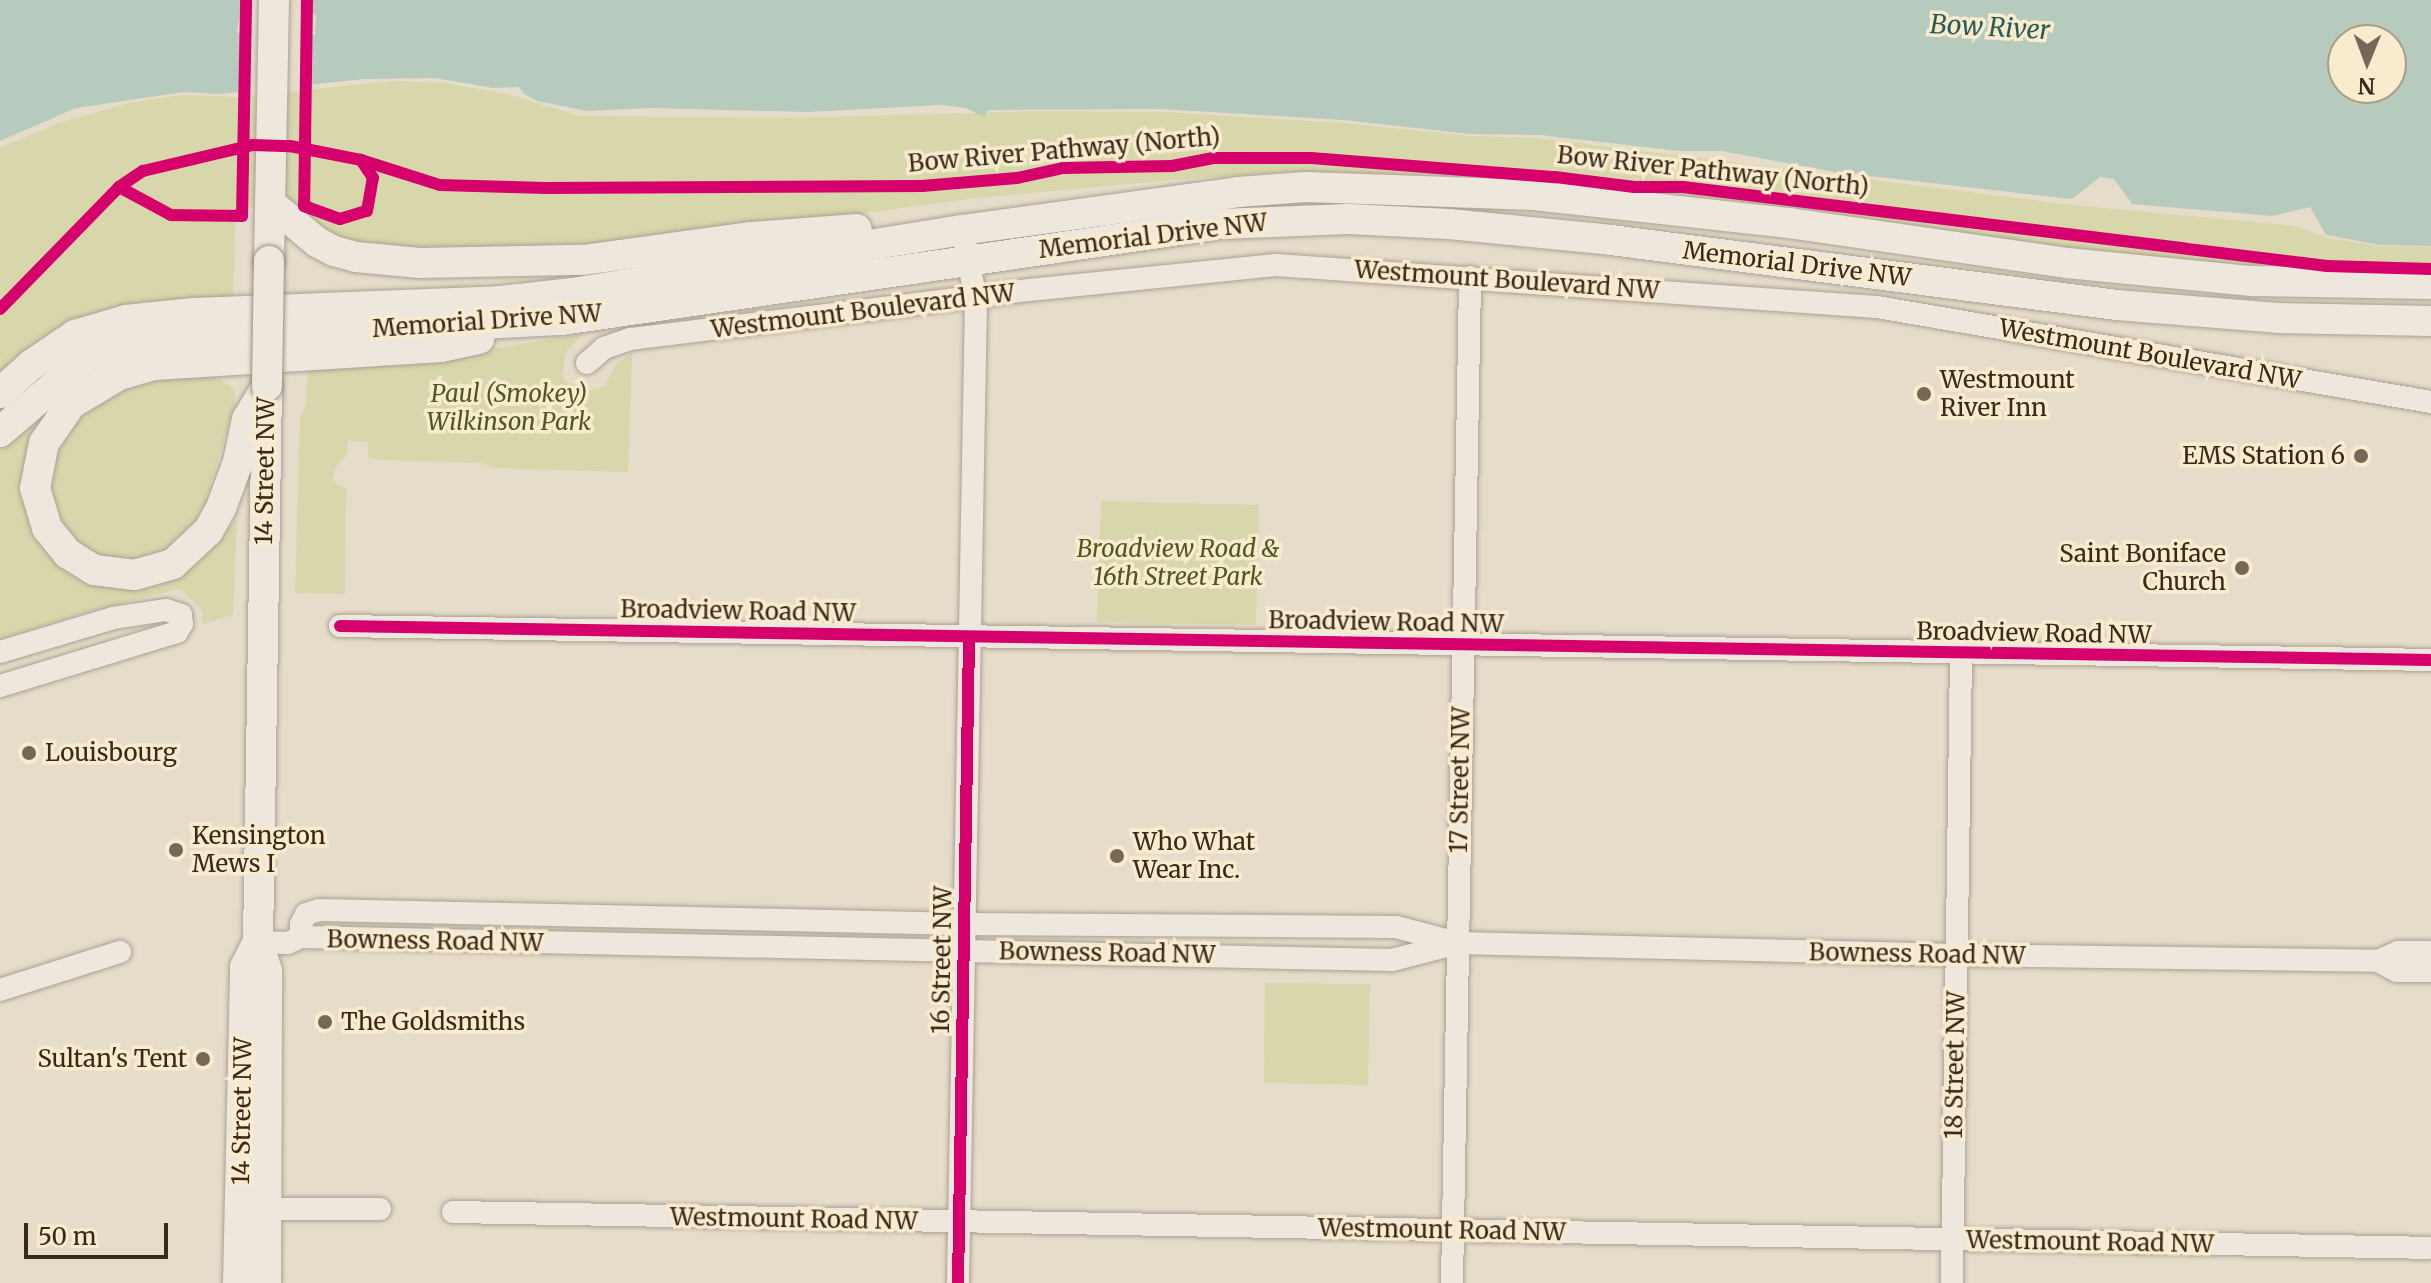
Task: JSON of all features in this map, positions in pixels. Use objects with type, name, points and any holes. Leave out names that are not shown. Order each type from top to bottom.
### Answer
[{"type":"main road","name":"14 Street NW","points":[[266,1283],[267,971],[258,942],[274,0]]},
{"type":"main road","name":"Memorial Drive NW","points":[[0,393],[31,365],[75,335],[126,320],[194,313],[500,301],[573,293],[950,232],[1238,192],[1378,187],[1549,196],[1789,223],[2067,263],[2252,281],[2431,284]]},
{"type":"main road","points":[[270,203],[317,242],[334,251],[356,257],[420,263],[583,260],[751,237],[904,226],[950,232]]},
{"type":"main road","name":"Memorial Drive NW","points":[[0,432],[82,362],[140,342],[562,320],[1221,224],[1348,219],[1611,240],[2117,305],[2277,318],[2431,321]]},
{"type":"main road","points":[[2389,284],[2431,296]]},
{"type":"main road","points":[[267,386],[247,419],[238,462],[221,508],[208,531],[173,564],[135,575],[94,570],[68,554],[47,528],[35,488],[44,443],[71,404],[119,375],[155,365],[441,347],[562,320]]},
{"type":"main road","points":[[2384,320],[2431,342]]},
{"type":"main road","name":"14 Street NW","points":[[238,1283],[245,967],[258,942]]},
{"type":"street","name":"16 Street NW","points":[[950,232],[968,260],[976,299],[958,1283]]},
{"type":"street","name":"Westmount Boulevard NW","points":[[587,363],[604,348],[630,339],[976,299],[1029,290],[1276,265],[1877,307],[2431,402]]},
{"type":"street","name":"17 Street NW","points":[[1452,1283],[1470,277]]},
{"type":"street","points":[[0,652],[113,618],[166,610],[181,615],[182,624],[177,632],[0,686]]},
{"type":"street","name":"Broadview Road NW","points":[[340,626],[1961,655],[2431,660]]},
{"type":"street","name":"18 Street NW","points":[[1952,1283],[1961,655]]},
{"type":"street","name":"Bowness Road NW","points":[[1457,943],[1392,960],[301,937],[301,924],[306,914],[319,910],[964,924],[1396,927],[1457,943],[1958,955],[2378,961],[2398,952],[2431,952]]},
{"type":"street","points":[[258,942],[288,943],[301,937]]},
{"type":"street","points":[[0,990],[120,952]]},
{"type":"street","name":"Bowness Road NW","points":[[2378,961],[2397,971],[2431,971]]},
{"type":"street","points":[[267,1209],[380,1209]]},
{"type":"street","name":"Westmount Road NW","points":[[453,1212],[2431,1248]]},
{"type":"green space","points":[[393,81],[446,83],[507,94],[580,116],[792,118],[1041,111],[1163,112],[1346,123],[1470,136],[1538,138],[2072,205],[2296,226],[2328,238],[2379,246],[2431,247],[2431,274],[2206,266],[1494,179],[1426,175],[1285,172],[1185,179],[976,198],[672,239],[467,253],[336,241],[310,215],[236,205],[233,298],[143,302],[86,316],[55,329],[0,375],[0,148],[56,124],[132,102],[182,95],[236,97]]},
{"type":"green space","name":"Paul (Smokey) Wilkinson Park","points":[[584,334],[566,352],[562,376],[566,382],[590,390],[605,386],[616,364],[632,353],[628,472],[493,468],[481,463],[382,460],[368,457],[368,442],[348,441],[347,455],[339,462],[332,477],[337,485],[346,488],[345,594],[295,593],[300,417],[306,405],[308,368],[421,360]]},
{"type":"green space","points":[[213,376],[235,389],[235,406],[207,495],[210,497],[194,525],[170,547],[153,556],[110,562],[86,551],[64,531],[49,491],[57,445],[80,415],[139,381]]},
{"type":"green space","points":[[58,396],[27,478],[81,577],[222,535],[237,519],[233,615],[202,624],[202,611],[180,589],[101,608],[0,639],[0,451]]},
{"type":"green space","name":"Broadview Road & 16th Street Park","points":[[1101,501],[1259,505],[1256,625],[1097,622]]},
{"type":"green space","points":[[1265,983],[1370,984],[1368,1085],[1264,1083]]},
{"type":"water","name":"Bow River","points":[[0,0],[2431,0],[2431,246],[2379,245],[2326,235],[2310,207],[2273,216],[2132,204],[2114,179],[2100,177],[2072,199],[1835,172],[1722,151],[1680,151],[1539,135],[1470,134],[1343,120],[1160,109],[988,110],[984,117],[966,108],[942,105],[807,112],[652,108],[587,111],[537,101],[524,94],[519,87],[493,88],[435,78],[365,79],[219,94],[184,92],[76,108],[0,141]]},
{"type":"pier","points":[[242,0],[312,0],[311,13],[316,16],[315,34],[311,37],[310,89],[241,96],[242,36],[237,32]]},
{"type":"cycle path","points":[[119,187],[171,215],[242,216],[246,0]]},
{"type":"cycle path","points":[[307,0],[304,206],[340,219],[367,211],[373,178],[361,160]]},
{"type":"cycle path","name":"Bow River Pathway (North)","points":[[0,309],[119,187],[143,171],[253,145],[290,146],[361,160],[440,185],[546,188],[922,186],[1017,178],[1063,168],[1172,166],[1213,158],[1311,158],[1555,177],[1634,187],[1683,187],[2327,266],[2431,269]]},
{"type":"cycle path","points":[[340,626],[2431,660]]},
{"type":"cycle path","points":[[958,1283],[969,637]]},
{"type":"place","name":"Westmount River Inn","points":[[1924,394]]},
{"type":"place","name":"EMS Station 6","points":[[2361,456]]},
{"type":"place","name":"Saint Boniface Church","points":[[2242,568]]},
{"type":"place","name":"Louisbourg","points":[[29,753]]},
{"type":"place","name":"Kensington Mews I","points":[[176,850]]},
{"type":"place","name":"Who What Wear Inc.","points":[[1117,856]]},
{"type":"place","name":"The Goldsmiths","points":[[325,1022]]},
{"type":"place","name":"Sultan's Tent","points":[[203,1059]]}]
